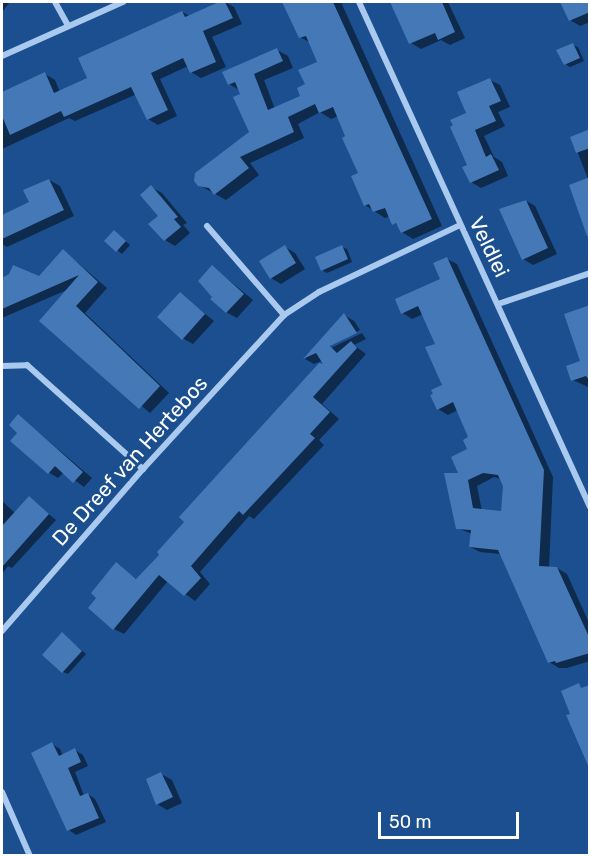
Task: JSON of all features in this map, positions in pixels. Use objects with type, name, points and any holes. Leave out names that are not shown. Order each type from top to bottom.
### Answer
[{"type":"street","points":[[55,2],[68,25]]},
{"type":"street","points":[[2,56],[123,2]]},
{"type":"street","name":"Veldlei","points":[[359,2],[590,507]]},
{"type":"street","name":"De Dreef van Hertebos","points":[[2,631],[143,469],[284,315],[319,292],[460,225]]},
{"type":"street","points":[[207,226],[284,315]]},
{"type":"street","points":[[498,304],[590,273]]},
{"type":"street","points":[[2,366],[27,365],[143,469]]},
{"type":"street","points":[[2,792],[30,855]]},
{"type":"building","points":[[219,2],[225,2],[233,18],[203,31],[216,62],[190,73],[183,58],[151,73],[168,110],[147,120],[131,87],[64,117],[61,111],[10,135],[2,116],[2,92],[45,72],[54,93],[87,78],[78,58],[182,11],[185,17]]},
{"type":"building","points":[[282,2],[333,2],[432,219],[401,233],[396,223],[392,225],[385,208],[373,212],[369,204],[364,206],[351,176],[358,173],[342,138],[345,136],[333,107],[319,113],[315,104],[288,117],[294,132],[240,157],[249,168],[214,195],[209,188],[198,186],[194,181],[195,173],[249,132],[233,97],[240,94],[235,82],[228,85],[222,72],[277,48],[283,61],[254,74],[268,110],[300,96],[297,88],[305,84],[298,70],[317,62],[306,36],[299,38]]},
{"type":"building","points":[[390,2],[442,2],[455,32],[438,40],[435,33],[409,44]]},
{"type":"building","points":[[560,2],[590,2],[590,12],[569,21]]},
{"type":"building","points":[[573,43],[580,58],[564,65],[556,50]]},
{"type":"building","points":[[490,78],[501,101],[489,106],[496,121],[475,130],[486,157],[491,154],[499,170],[470,183],[462,167],[467,165],[450,127],[453,125],[450,120],[466,113],[457,92]]},
{"type":"building","points":[[590,129],[590,148],[576,153],[570,137]]},
{"type":"building","points":[[590,177],[590,236],[587,236],[569,185]]},
{"type":"building","points":[[49,179],[64,210],[2,239],[2,215],[29,202],[23,190]]},
{"type":"building","points":[[151,185],[178,217],[174,219],[181,227],[164,241],[148,224],[158,216],[140,195]]},
{"type":"building","points":[[526,200],[548,248],[522,260],[499,209]]},
{"type":"building","points":[[114,230],[126,241],[116,252],[104,241]]},
{"type":"building","points":[[285,245],[296,263],[270,279],[259,261]]},
{"type":"building","points":[[342,245],[348,259],[321,271],[315,257]]},
{"type":"building","points":[[63,249],[98,282],[76,306],[160,386],[139,409],[39,321],[79,275],[2,309],[2,278],[9,274],[13,265],[39,276]]},
{"type":"building","points":[[447,257],[544,470],[539,566],[557,567],[590,639],[590,653],[556,663],[555,661],[548,663],[498,550],[469,547],[471,530],[456,529],[444,473],[458,473],[451,457],[467,449],[463,440],[468,437],[453,402],[437,410],[430,395],[433,394],[431,390],[442,385],[425,347],[435,344],[418,306],[401,314],[395,299],[440,279],[433,263]],"holes":[[[483,473],[498,475],[503,486],[501,511],[473,508],[468,480]]]},
{"type":"building","points":[[212,265],[244,294],[226,313],[210,299],[212,297],[198,281]]},
{"type":"building","points":[[180,292],[205,314],[182,340],[157,317]]},
{"type":"building","points":[[590,305],[590,381],[586,376],[571,381],[566,366],[580,361],[564,314]]},
{"type":"building","points":[[344,313],[357,333],[330,346],[337,353],[351,341],[357,348],[313,397],[330,412],[310,434],[315,438],[243,515],[239,511],[191,566],[201,578],[184,596],[159,575],[113,630],[88,608],[96,598],[91,593],[116,562],[136,579],[159,555],[157,552],[184,522],[179,517],[319,363],[323,364],[316,353],[303,359]]},
{"type":"building","points":[[18,414],[83,472],[73,483],[55,466],[48,474],[10,441],[17,433],[9,425]]},
{"type":"building","points":[[29,496],[49,514],[2,567],[2,526]]},
{"type":"building","points":[[62,632],[82,651],[62,673],[42,655]]},
{"type":"building","points":[[579,683],[581,688],[590,685],[590,770],[566,715],[570,714],[561,691]]},
{"type":"building","points":[[52,742],[59,756],[75,748],[81,762],[68,768],[80,796],[88,793],[99,818],[67,831],[31,753]]},
{"type":"building","points":[[161,772],[173,797],[156,805],[146,779]]}]
